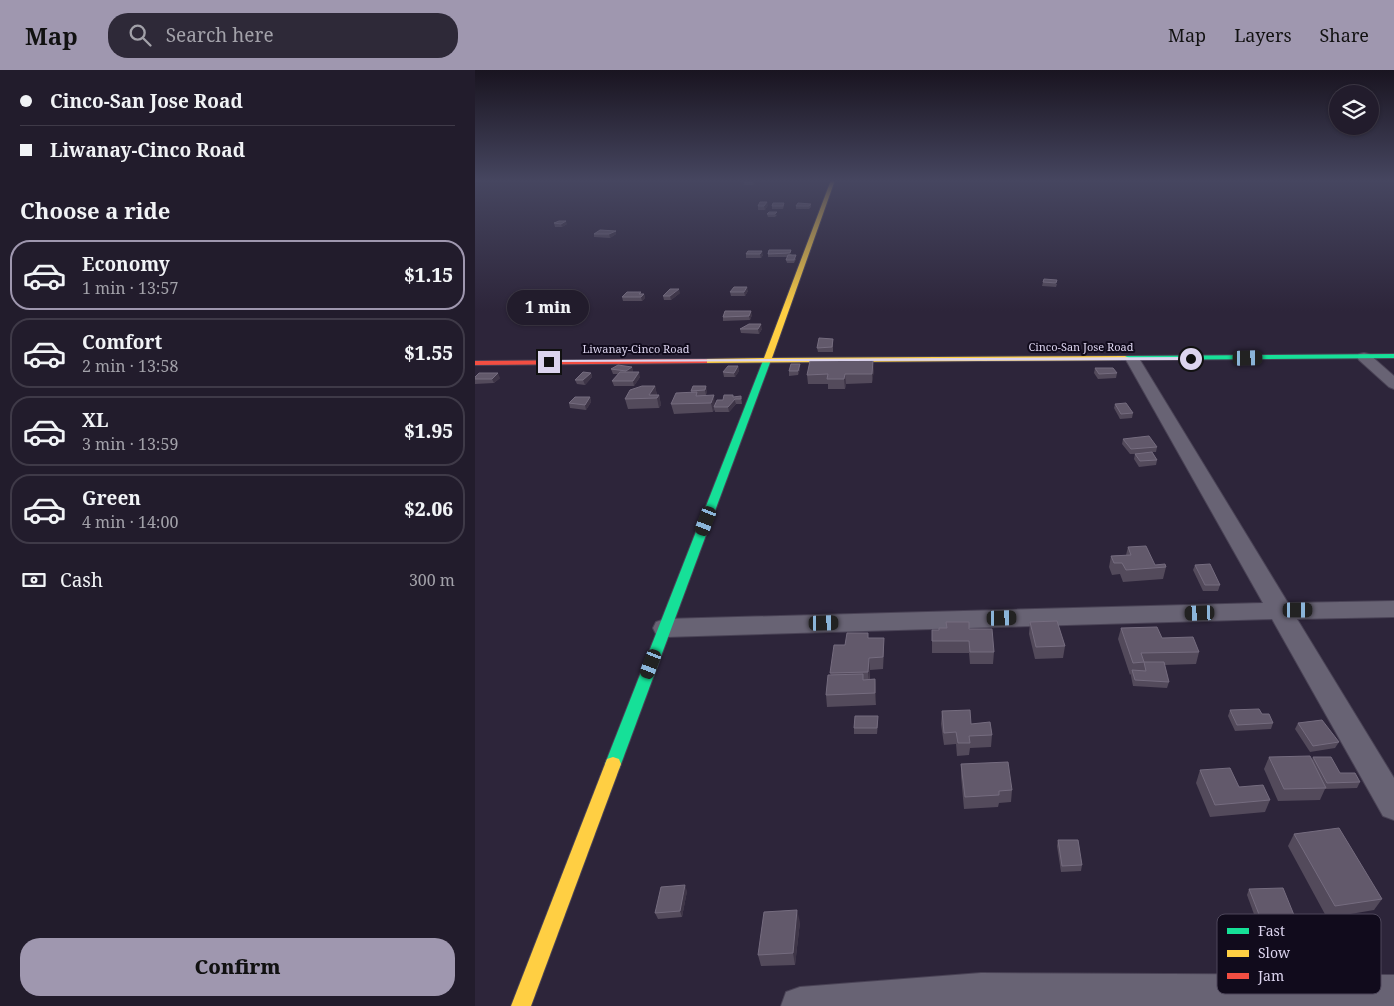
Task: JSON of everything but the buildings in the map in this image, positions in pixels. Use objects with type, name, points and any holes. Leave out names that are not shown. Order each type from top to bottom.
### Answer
[{"type":"street","points":[[521,1006],[767,361],[817,224]]},
{"type":"street","name":"Cinco-San Jose Road","points":[[767,361],[1133,360],[1394,356]]},
{"type":"street","points":[[1363,357],[1394,384]]},
{"type":"street","points":[[1133,360],[1394,806]]},
{"type":"street","name":"Liwanay-Cinco Road","points":[[475,363],[767,361]]},
{"type":"street","points":[[665,628],[1279,611],[1394,610]]},
{"type":"street","points":[[800,1006],[981,992],[1217,993]]},
{"type":"street","points":[[1381,994],[1394,994]]},
{"type":"traffic: fast","points":[[1125,358],[1394,356]]},
{"type":"traffic: fast","points":[[613,764],[767,360]]},
{"type":"traffic: slow","points":[[767,360],[817,224]]},
{"type":"traffic: slow","points":[[704,361],[1125,358]]},
{"type":"traffic: slow","points":[[521,1006],[613,764]]},
{"type":"traffic: jam","points":[[475,363],[704,361]]},
{"type":"route","points":[[549,362],[1191,359]]}]
